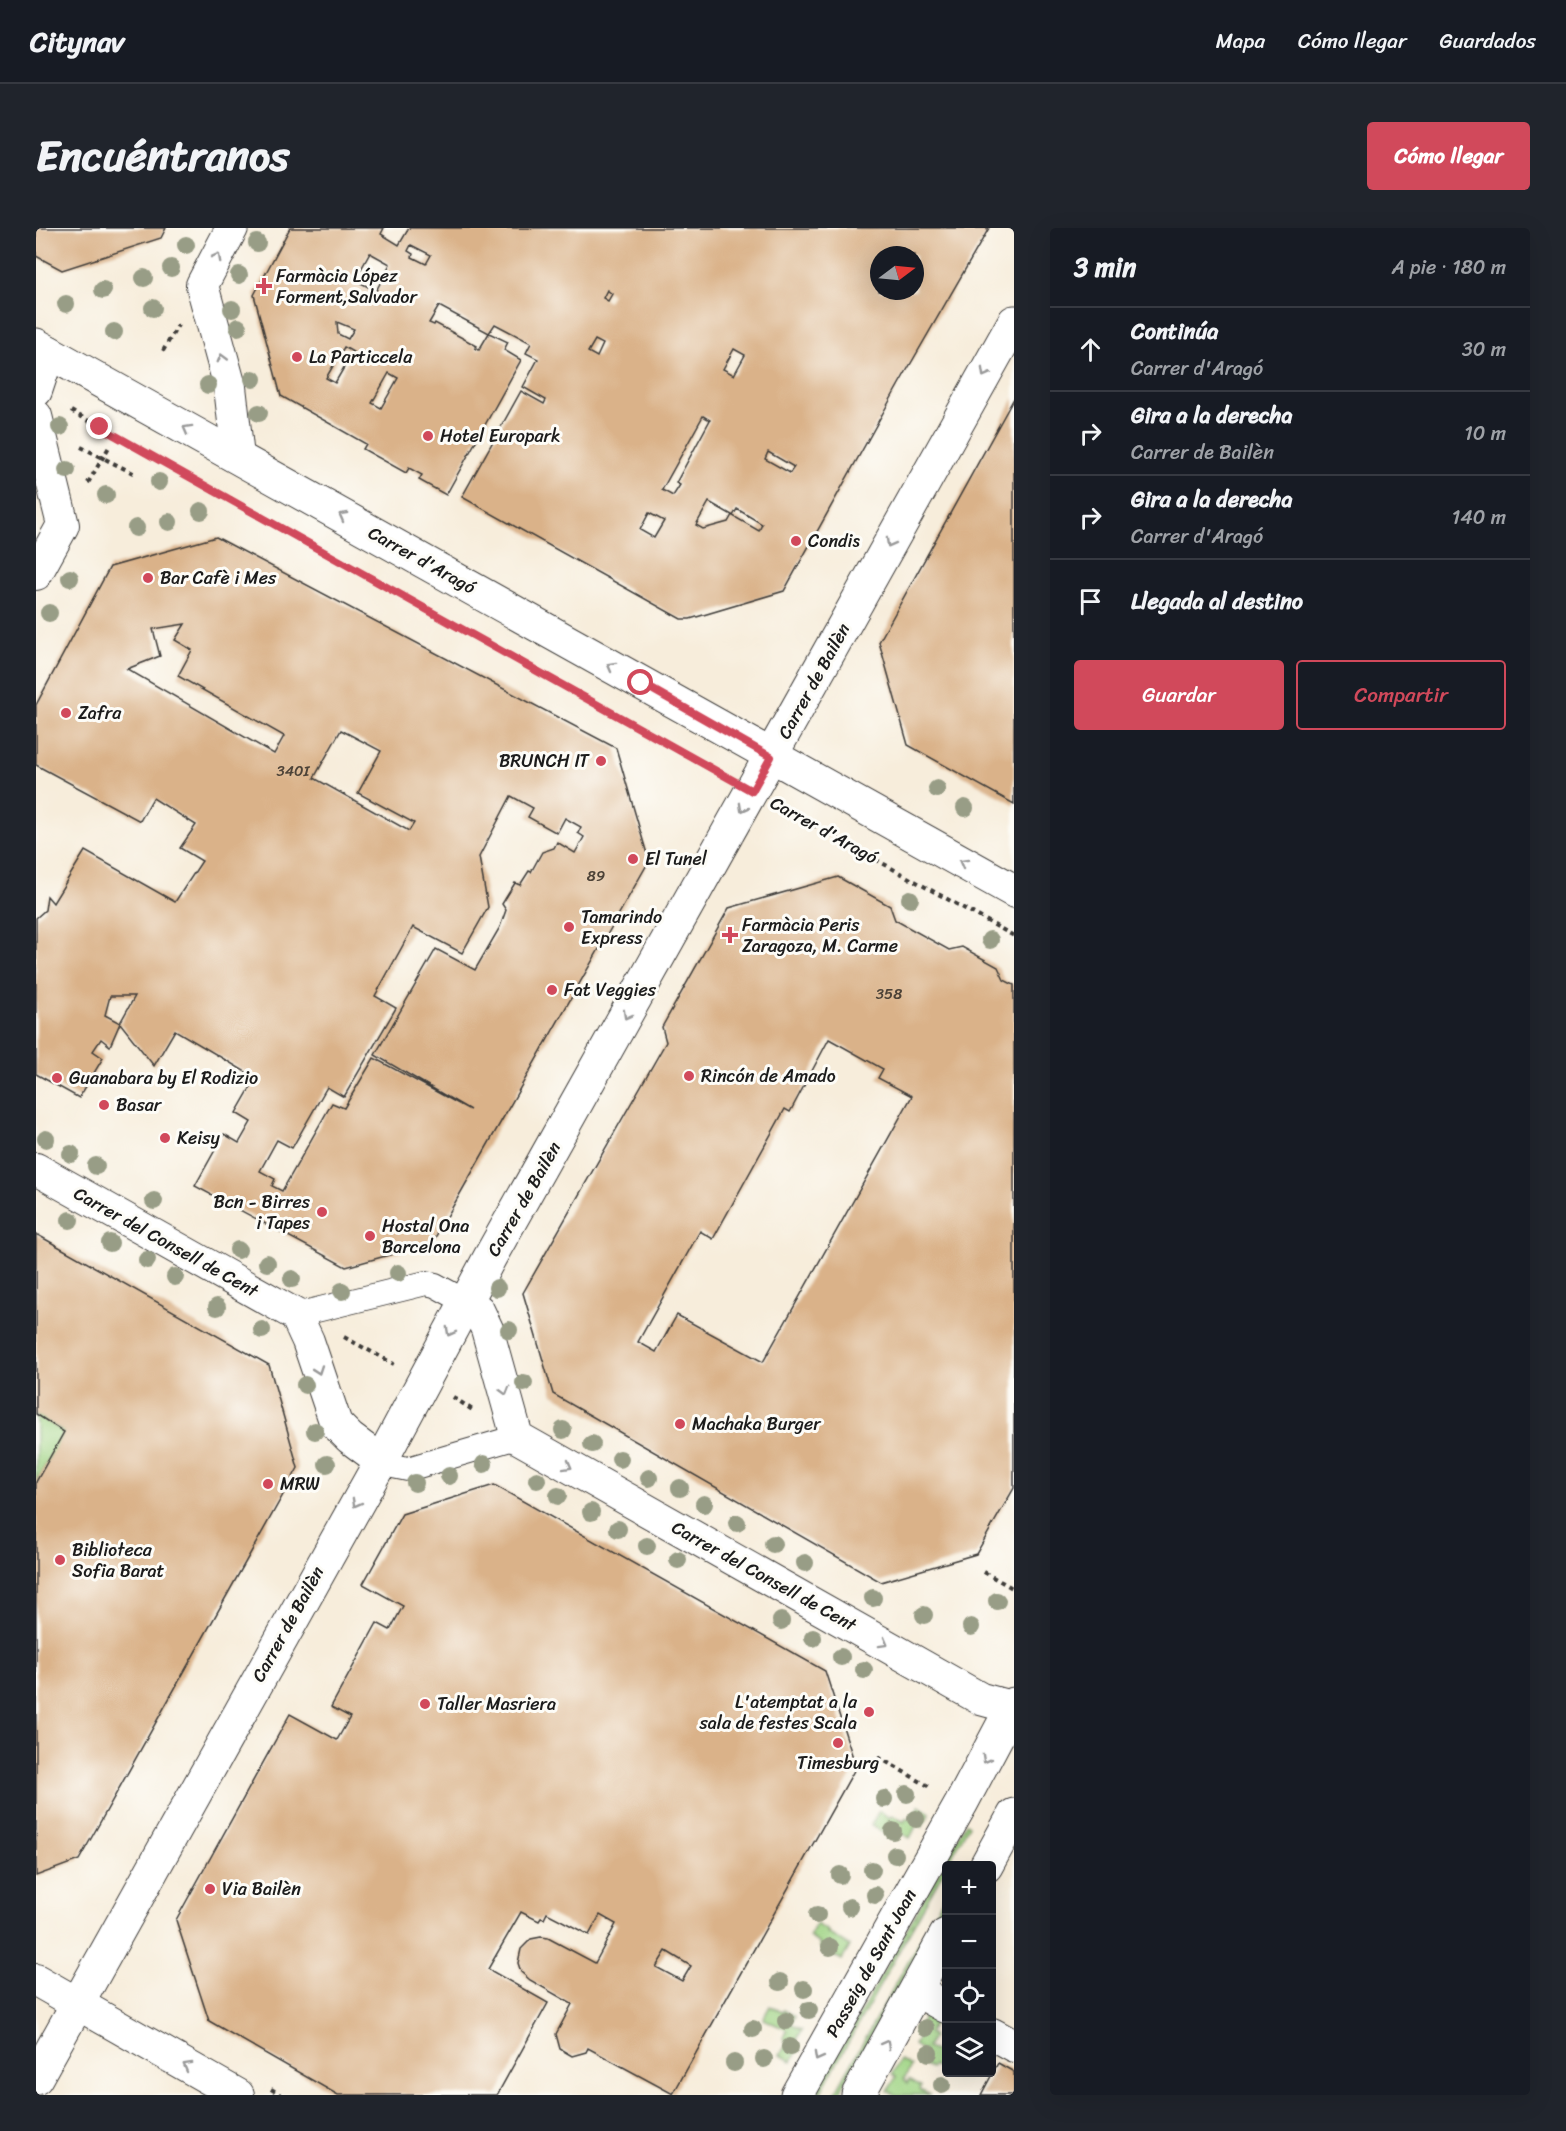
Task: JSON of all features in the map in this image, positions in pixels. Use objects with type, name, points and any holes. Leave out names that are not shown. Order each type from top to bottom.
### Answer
[{"type":"street","points":[[232,228],[201,285],[230,387],[238,457]]},
{"type":"street","name":"Carrer de Bailèn","points":[[36,2078],[381,1461],[466,1302],[1014,322]]},
{"type":"street","points":[[36,391],[42,348]]},
{"type":"street","name":"Carrer d'Aragó","points":[[42,348],[1014,891]]},
{"type":"street","points":[[36,574],[63,525],[50,411]]},
{"type":"street","name":"Carrer del Consell de Cent","points":[[36,1168],[296,1315]]},
{"type":"street","points":[[426,1283],[435,1285],[466,1302],[478,1310],[487,1329],[517,1437],[408,1469],[381,1461],[350,1438],[336,1424],[308,1341],[296,1315],[426,1283]]},
{"type":"street","name":"Carrer del Consell de Cent","points":[[517,1437],[981,1699],[1013,1706]]},
{"type":"street","name":"Passeig de Sant Joan","points":[[797,2095],[961,1804],[1013,1706]]},
{"type":"street","points":[[989,1861],[1014,1815]]},
{"type":"street","points":[[858,2095],[942,1942]]},
{"type":"street","points":[[36,1980],[238,2095]]},
{"type":"street","points":[[916,1990],[942,2005]]},
{"type":"street","points":[[996,2036],[1014,2046]]},
{"type":"path","name":"Carrer d'Aragó","points":[[50,411],[752,791],[1014,936]]},
{"type":"path","points":[[81,447],[137,475]]},
{"type":"path","points":[[984,1572],[1014,1589]]},
{"type":"path","points":[[879,1757],[934,1789]]},
{"type":"green space","points":[[36,1414],[64,1432],[36,1482]]},
{"type":"green space","points":[[919,1806],[930,1813],[922,1827],[917,1824],[910,1838],[899,1832],[896,1836],[885,1829],[882,1832],[871,1825],[879,1811],[890,1818],[892,1815],[904,1822],[906,1818],[911,1820]]},
{"type":"green space","points":[[966,1823],[969,1825],[949,1861],[945,1861]]},
{"type":"green space","points":[[942,1866],[942,1874],[819,2095],[815,2095]]},
{"type":"green space","points":[[942,1900],[942,1907],[838,2095],[834,2095]]},
{"type":"green space","points":[[816,1924],[850,1946],[842,1960],[819,1947],[820,1944],[809,1937]]},
{"type":"green space","points":[[770,2006],[795,2016],[791,2024],[802,2030],[795,2044],[800,2047],[792,2061],[780,2055],[788,2042],[783,2038],[788,2030],[763,2019]]},
{"type":"green space","points":[[925,2014],[936,2019],[929,2033],[933,2037],[927,2048],[942,2054],[942,2070],[919,2062],[924,2051],[914,2045],[921,2030],[917,2028]]},
{"type":"green space","points":[[900,2060],[911,2066],[904,2079],[908,2083],[909,2079],[921,2086],[920,2090],[930,2095],[896,2095],[888,2091],[896,2077],[892,2074]]},
{"type":"building","points":[[36,228],[166,228],[161,238],[62,270],[36,256]]},
{"type":"building","points":[[290,228],[384,228],[381,234],[399,245],[409,228],[989,228],[784,591],[690,619],[681,619],[462,497],[521,391],[544,404],[546,400],[523,387],[538,359],[526,353],[531,343],[495,324],[489,333],[508,342],[504,350],[521,360],[446,495],[419,480],[422,475],[409,468],[406,473],[363,449],[366,444],[281,396],[254,295]],"holes":[[[411,245],[431,255],[426,264],[412,257],[413,254],[408,251]],[[370,253],[390,264],[376,291],[355,280]],[[607,290],[612,294],[608,301],[603,298]],[[439,306],[489,333],[479,350],[475,348],[477,346],[435,323],[434,325],[429,323]],[[337,322],[354,329],[348,339],[338,334]],[[595,340],[603,344],[597,357],[588,352]],[[344,347],[353,352],[335,383],[326,378]],[[734,349],[745,355],[734,375],[723,369]],[[389,373],[398,378],[381,408],[372,403]],[[703,416],[710,420],[676,483],[680,485],[673,496],[662,490]],[[768,452],[794,467],[790,473],[765,459]],[[709,502],[732,515],[728,522],[703,529],[696,525]],[[737,509],[762,524],[759,531],[733,516]],[[649,513],[664,521],[654,538],[640,530]]]},
{"type":"building","points":[[1014,398],[1014,804],[908,745],[879,642]]},
{"type":"building","points":[[216,537],[616,748],[649,861],[432,1243],[346,1267],[195,1186],[224,1134],[239,1143],[251,1122],[236,1113],[256,1078],[175,1030],[154,1066],[120,1023],[110,1046],[101,1039],[93,1051],[103,1058],[79,1098],[36,1074],[36,918],[45,910],[47,896],[53,903],[85,851],[175,902],[202,861],[180,848],[196,825],[153,798],[140,821],[36,765],[36,705],[110,567]],"holes":[[[185,624],[175,640],[192,650],[178,676],[284,736],[274,754],[127,669],[160,656],[153,629]],[[341,730],[381,751],[358,793],[414,823],[409,831],[314,778]],[[511,796],[533,808],[528,817],[557,833],[565,818],[581,827],[578,833],[584,837],[575,853],[557,842],[554,848],[542,852],[531,872],[529,871],[520,885],[515,883],[502,904],[506,910],[500,927],[475,970],[436,949],[375,1055],[470,1110],[374,1058],[344,1108],[332,1103],[282,1191],[272,1186],[275,1179],[260,1171],[277,1140],[292,1148],[327,1087],[344,1097],[396,1008],[375,996],[413,927],[462,953],[488,907],[479,857]],[[110,996],[135,996],[120,1023],[105,1015]]]},
{"type":"building","points":[[838,877],[890,906],[895,920],[949,950],[962,947],[998,967],[1004,980],[1014,985],[1014,1488],[976,1554],[881,1582],[553,1394],[523,1293],[666,1042],[662,1027],[729,908]],"holes":[[[829,1039],[883,1069],[878,1078],[912,1096],[763,1362],[677,1315],[656,1352],[638,1342],[700,1231],[713,1239],[785,1109],[790,1112]]]},
{"type":"building","points":[[36,1234],[269,1365],[298,1468],[79,1860],[36,1876],[36,1482],[64,1432],[36,1414]]},
{"type":"building","points":[[494,1485],[825,1671],[856,1767],[673,2094],[588,2048],[586,2052],[572,2056],[560,2049],[556,2034],[572,2004],[530,1980],[521,1972],[518,1963],[521,1949],[531,1939],[541,1937],[548,1938],[595,1963],[616,1924],[600,1915],[589,1935],[547,1913],[544,1919],[541,1918],[539,1921],[521,1912],[488,1969],[548,2003],[497,2095],[338,2095],[209,2021],[176,1920],[290,1714],[337,1740],[350,1717],[331,1707],[377,1623],[390,1630],[403,1606],[363,1584],[402,1514]],"holes":[[[666,1951],[691,1966],[682,1981],[656,1967]]]},
{"type":"building","points":[[998,2063],[1014,2072],[1014,2095],[981,2095],[991,2077],[996,2077]]},
{"type":"place","name":"Farmàcia López Forment,Salvador","points":[[264,286]]},
{"type":"place","name":"La Particcela","points":[[297,357]]},
{"type":"place","name":"Hotel Europark","points":[[428,436]]},
{"type":"place","name":"Condis","points":[[796,541]]},
{"type":"place","name":"Bar Cafè i Mes","points":[[148,578]]},
{"type":"place","name":"Zafra","points":[[66,713]]},
{"type":"place","name":"BRUNCH IT","points":[[601,761]]},
{"type":"place","name":"El Tunel","points":[[633,859]]},
{"type":"place","name":"Tamarindo Express","points":[[569,927]]},
{"type":"place","name":"Farmàcia Peris Zaragoza, M. Carme","points":[[730,935]]},
{"type":"place","name":"Fat Veggies","points":[[552,990]]},
{"type":"place","name":"Rincón de Amado","points":[[689,1076]]},
{"type":"place","name":"Guanabara by El Rodizio","points":[[57,1078]]},
{"type":"place","name":"Basar","points":[[104,1105]]},
{"type":"place","name":"Keisy","points":[[165,1138]]},
{"type":"place","name":"Bcn - Birres i Tapes","points":[[322,1212]]},
{"type":"place","name":"Hostal Ona Barcelona","points":[[370,1236]]},
{"type":"place","name":"Machaka Burger","points":[[680,1424]]},
{"type":"place","name":"MRW","points":[[268,1484]]},
{"type":"place","name":"Biblioteca Sofia Barat","points":[[60,1560]]},
{"type":"place","name":"Taller Masriera","points":[[425,1704]]},
{"type":"place","name":"L'atemptat a la sala de festes Scala","points":[[869,1712]]},
{"type":"place","name":"Timesburg","points":[[838,1743]]},
{"type":"place","name":"Via Bailèn","points":[[210,1889]]},
{"type":"route","points":[[100,427],[752,791],[771,757],[641,683]]}]
